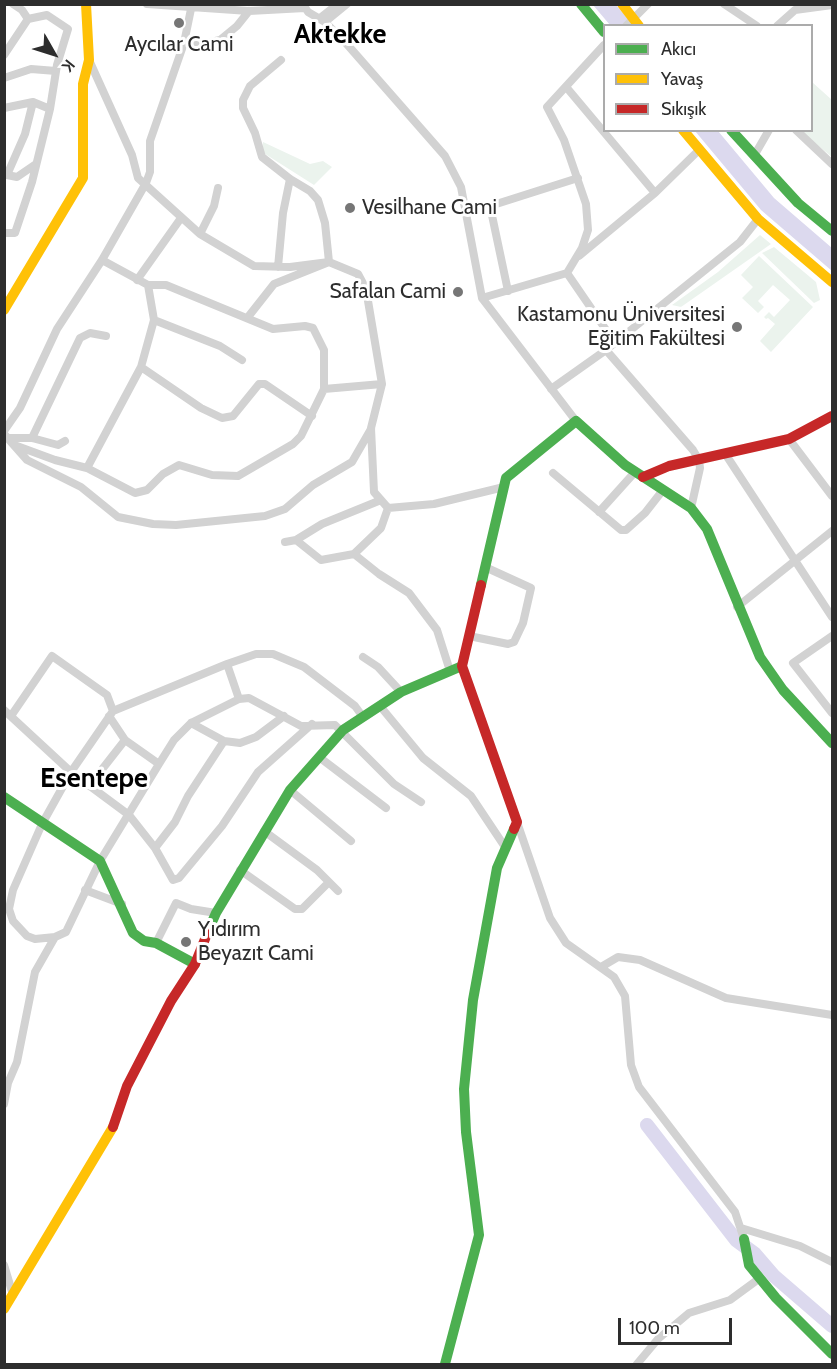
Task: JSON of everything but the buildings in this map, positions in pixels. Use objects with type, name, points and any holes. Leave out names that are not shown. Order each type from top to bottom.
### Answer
[{"type":"street","points":[[13,4],[22,10],[28,19]]},
{"type":"street","points":[[22,10],[29,4]]},
{"type":"street","points":[[4,310],[86,178],[83,84],[89,60],[86,4]]},
{"type":"street","points":[[147,4],[230,7],[249,11],[304,6],[360,57],[445,156],[461,187],[482,298],[576,421],[639,475],[691,508],[707,529],[737,607],[760,657],[783,690],[832,743]]},
{"type":"street","points":[[322,20],[338,4]]},
{"type":"street","points":[[322,20],[347,4]]},
{"type":"street","points":[[581,4],[603,31]]},
{"type":"street","points":[[622,4],[633,23],[648,4]]},
{"type":"street","points":[[724,4],[754,24]]},
{"type":"street","points":[[779,24],[795,10],[832,6]]},
{"type":"street","points":[[6,434],[57,329],[102,260],[146,183],[150,172],[150,141],[184,43],[187,7]]},
{"type":"street","points":[[184,43],[206,43],[220,40],[237,26],[249,11]]},
{"type":"street","points":[[4,55],[28,19],[47,15],[68,28],[56,71],[50,109],[36,164],[15,233],[4,233]]},
{"type":"street","points":[[482,298],[567,273],[576,259],[588,230],[586,204],[564,140],[547,107],[567,88],[603,46]]},
{"type":"street","points":[[6,434],[27,460],[81,487],[118,517],[153,524],[176,525],[265,516],[285,509],[313,485],[352,462],[371,428],[382,384],[366,289],[358,274],[329,262],[278,267],[254,266],[200,234],[138,178],[132,155],[89,60]]},
{"type":"street","points":[[281,60],[250,86],[243,100],[243,108],[255,133],[262,157],[310,191],[322,208],[329,262]]},
{"type":"street","points":[[4,78],[31,69],[56,71]]},
{"type":"street","points":[[567,88],[603,131]]},
{"type":"street","points":[[4,108],[33,102],[50,109]]},
{"type":"street","points":[[33,102],[25,134],[7,175],[17,177],[36,164]]},
{"type":"street","points":[[604,132],[655,193]]},
{"type":"street","points":[[684,132],[758,219],[832,282]]},
{"type":"street","points":[[733,132],[798,202],[832,231]]},
{"type":"street","points":[[754,156],[768,132]]},
{"type":"street","points":[[798,132],[832,164]]},
{"type":"street","points":[[576,259],[655,193],[699,152]]},
{"type":"street","points":[[508,291],[490,206],[578,178]]},
{"type":"street","points":[[278,267],[284,206],[290,179]]},
{"type":"street","points":[[200,234],[214,206],[218,188]]},
{"type":"street","points":[[137,280],[181,218]]},
{"type":"street","points":[[551,389],[606,350],[740,242],[758,219]]},
{"type":"street","points":[[17,445],[87,468],[135,493],[147,490],[163,474],[179,465],[212,475],[238,476],[293,444],[312,416],[324,389],[324,350],[313,328],[305,326],[273,329],[166,285],[148,285],[102,260]]},
{"type":"street","points":[[248,317],[274,284],[329,262]]},
{"type":"street","points":[[567,273],[615,343]]},
{"type":"street","points":[[87,468],[141,367],[154,320],[148,285]]},
{"type":"street","points":[[154,320],[220,346],[242,360]]},
{"type":"street","points":[[32,438],[80,338],[90,333],[105,336]]},
{"type":"street","points":[[606,350],[693,450],[699,460],[700,468],[691,508]]},
{"type":"street","points":[[141,367],[201,408],[222,418],[233,416],[259,384],[265,384],[312,416]]},
{"type":"street","points":[[324,389],[382,384]]},
{"type":"street","points":[[599,512],[639,475],[789,439],[832,416]]},
{"type":"street","points":[[576,421],[506,478],[462,666],[550,918],[566,943],[614,977],[625,996],[631,1065],[639,1087],[735,1212],[743,1233],[749,1264],[776,1298],[832,1354]]},
{"type":"street","points":[[371,428],[374,492],[388,508]]},
{"type":"street","points":[[6,434],[32,438],[51,445],[58,445],[65,441]]},
{"type":"street","points":[[789,439],[832,496]]},
{"type":"street","points":[[726,455],[832,617]]},
{"type":"street","points":[[553,473],[621,530],[626,531],[645,513],[663,490]]},
{"type":"street","points":[[388,508],[434,504],[504,487]]},
{"type":"street","points":[[285,542],[296,540],[322,524],[381,500]]},
{"type":"street","points":[[296,540],[321,560],[354,554],[381,528],[388,508]]},
{"type":"street","points":[[737,607],[832,531]]},
{"type":"street","points":[[354,554],[378,574],[409,592],[437,630],[450,671]]},
{"type":"street","points":[[469,636],[508,644],[514,642],[523,623],[531,588],[485,567]]},
{"type":"street","points":[[832,636],[793,663],[832,713]]},
{"type":"street","points":[[363,717],[355,706],[304,667],[273,654],[256,654],[227,664],[111,714],[71,772],[42,824],[13,890],[9,909],[13,921],[27,936],[35,939],[55,937],[66,932],[100,861],[174,740],[190,723],[239,699],[249,698],[301,726],[335,725],[343,730],[394,784],[421,802]]},
{"type":"street","points":[[159,764],[125,740],[111,714],[107,695],[52,656],[8,713],[71,772],[129,815],[154,848],[173,880],[179,878],[222,826],[258,772],[312,724]]},
{"type":"street","points":[[363,657],[378,667],[401,692]]},
{"type":"street","points":[[227,664],[239,699]]},
{"type":"street","points":[[4,1309],[111,1132],[127,1086],[171,1001],[195,964],[216,913],[290,790],[343,730],[401,692],[462,666]]},
{"type":"street","points":[[380,706],[423,758],[471,796],[505,847]]},
{"type":"street","points":[[190,723],[224,741],[240,743],[256,737],[284,716]]},
{"type":"street","points":[[88,786],[125,740]]},
{"type":"street","points":[[154,848],[175,822],[188,796],[224,741]]},
{"type":"street","points":[[319,757],[386,808]]},
{"type":"street","points":[[290,790],[351,841]]},
{"type":"street","points":[[4,797],[100,861],[122,904],[133,933],[144,941],[156,944],[195,964]]},
{"type":"street","points":[[445,1365],[476,1257],[479,1235],[466,1132],[464,1089],[473,1000],[497,868],[517,822]]},
{"type":"street","points":[[264,831],[316,870],[338,891]]},
{"type":"street","points":[[240,870],[295,909],[302,909],[328,883]]},
{"type":"street","points":[[85,890],[122,904]]},
{"type":"street","points":[[156,944],[176,903],[190,909],[216,913]]},
{"type":"street","points":[[4,1104],[7,1081],[17,1062],[35,972],[55,937]]},
{"type":"street","points":[[601,967],[618,957],[640,960],[726,998],[832,1015]]},
{"type":"street","points":[[743,1233],[800,1246],[832,1262]]},
{"type":"street","points":[[4,1265],[13,1296]]},
{"type":"street","points":[[637,1365],[658,1339],[689,1314],[730,1300],[760,1278]]},
{"type":"shaded area","points":[[593,5],[616,5],[632,24],[609,24]]},
{"type":"shaded area","points":[[813,83],[832,100],[832,157],[801,132],[813,132]]},
{"type":"shaded area","points":[[696,132],[719,132],[774,198],[832,248],[832,271],[761,210]]},
{"type":"shaded area","points":[[263,142],[310,164],[323,161],[332,167],[314,185],[262,152]]},
{"type":"shaded area","points":[[760,235],[771,244],[681,307],[672,305],[718,272]]},
{"type":"shaded area","points":[[774,247],[816,282],[820,300],[814,303],[762,253]]},
{"type":"shaded area","points":[[759,256],[813,307],[771,352],[760,341],[775,324],[764,317],[769,312],[774,317],[790,300],[773,285],[758,301],[764,307],[758,313],[742,298],[753,287],[741,275]]},
{"type":"waterway","points":[[647,1125],[736,1240],[755,1254],[774,1276],[832,1326]]},
{"type":"traffic: fast","points":[[581,4],[603,31]]},
{"type":"traffic: fast","points":[[733,132],[798,203],[832,231]]},
{"type":"traffic: fast","points":[[481,585],[506,478],[576,421],[625,465],[691,508],[707,529],[760,657],[783,690],[832,743]]},
{"type":"traffic: fast","points":[[209,929],[216,913],[290,790],[343,730],[401,692],[462,666]]},
{"type":"traffic: fast","points":[[4,797],[100,861],[133,933],[144,941],[156,943],[195,964]]},
{"type":"traffic: fast","points":[[445,1364],[479,1235],[466,1132],[464,1089],[473,1000],[497,868],[514,829]]},
{"type":"traffic: fast","points":[[744,1239],[749,1265],[776,1298],[832,1354]]},
{"type":"traffic: slow","points":[[4,310],[83,178],[83,84],[89,60],[86,4]]},
{"type":"traffic: slow","points":[[622,4],[637,24]]},
{"type":"traffic: slow","points":[[685,132],[758,219],[832,282]]},
{"type":"traffic: slow","points":[[4,1309],[113,1127]]},
{"type":"traffic: jam","points":[[643,477],[669,466],[789,439],[832,416]]},
{"type":"traffic: jam","points":[[481,585],[462,666],[517,822],[514,829]]},
{"type":"traffic: jam","points":[[113,1127],[127,1086],[171,1001],[195,964],[209,929]]},
{"type":"place","name":"Aycılar Cami","points":[[179,23]]},
{"type":"place","name":"Vesilhane Cami","points":[[350,208]]},
{"type":"place","name":"Safalan Cami","points":[[458,292]]},
{"type":"place","name":"Kastamonu Üniversitesi Eğitim Fakültesi","points":[[737,327]]},
{"type":"place","name":"Yıdırım Beyazıt Cami","points":[[186,942]]},
{"type":"district","name":"Aktekke","points":[[340,35]]},
{"type":"district","name":"Esentepe","points":[[94,779]]}]
